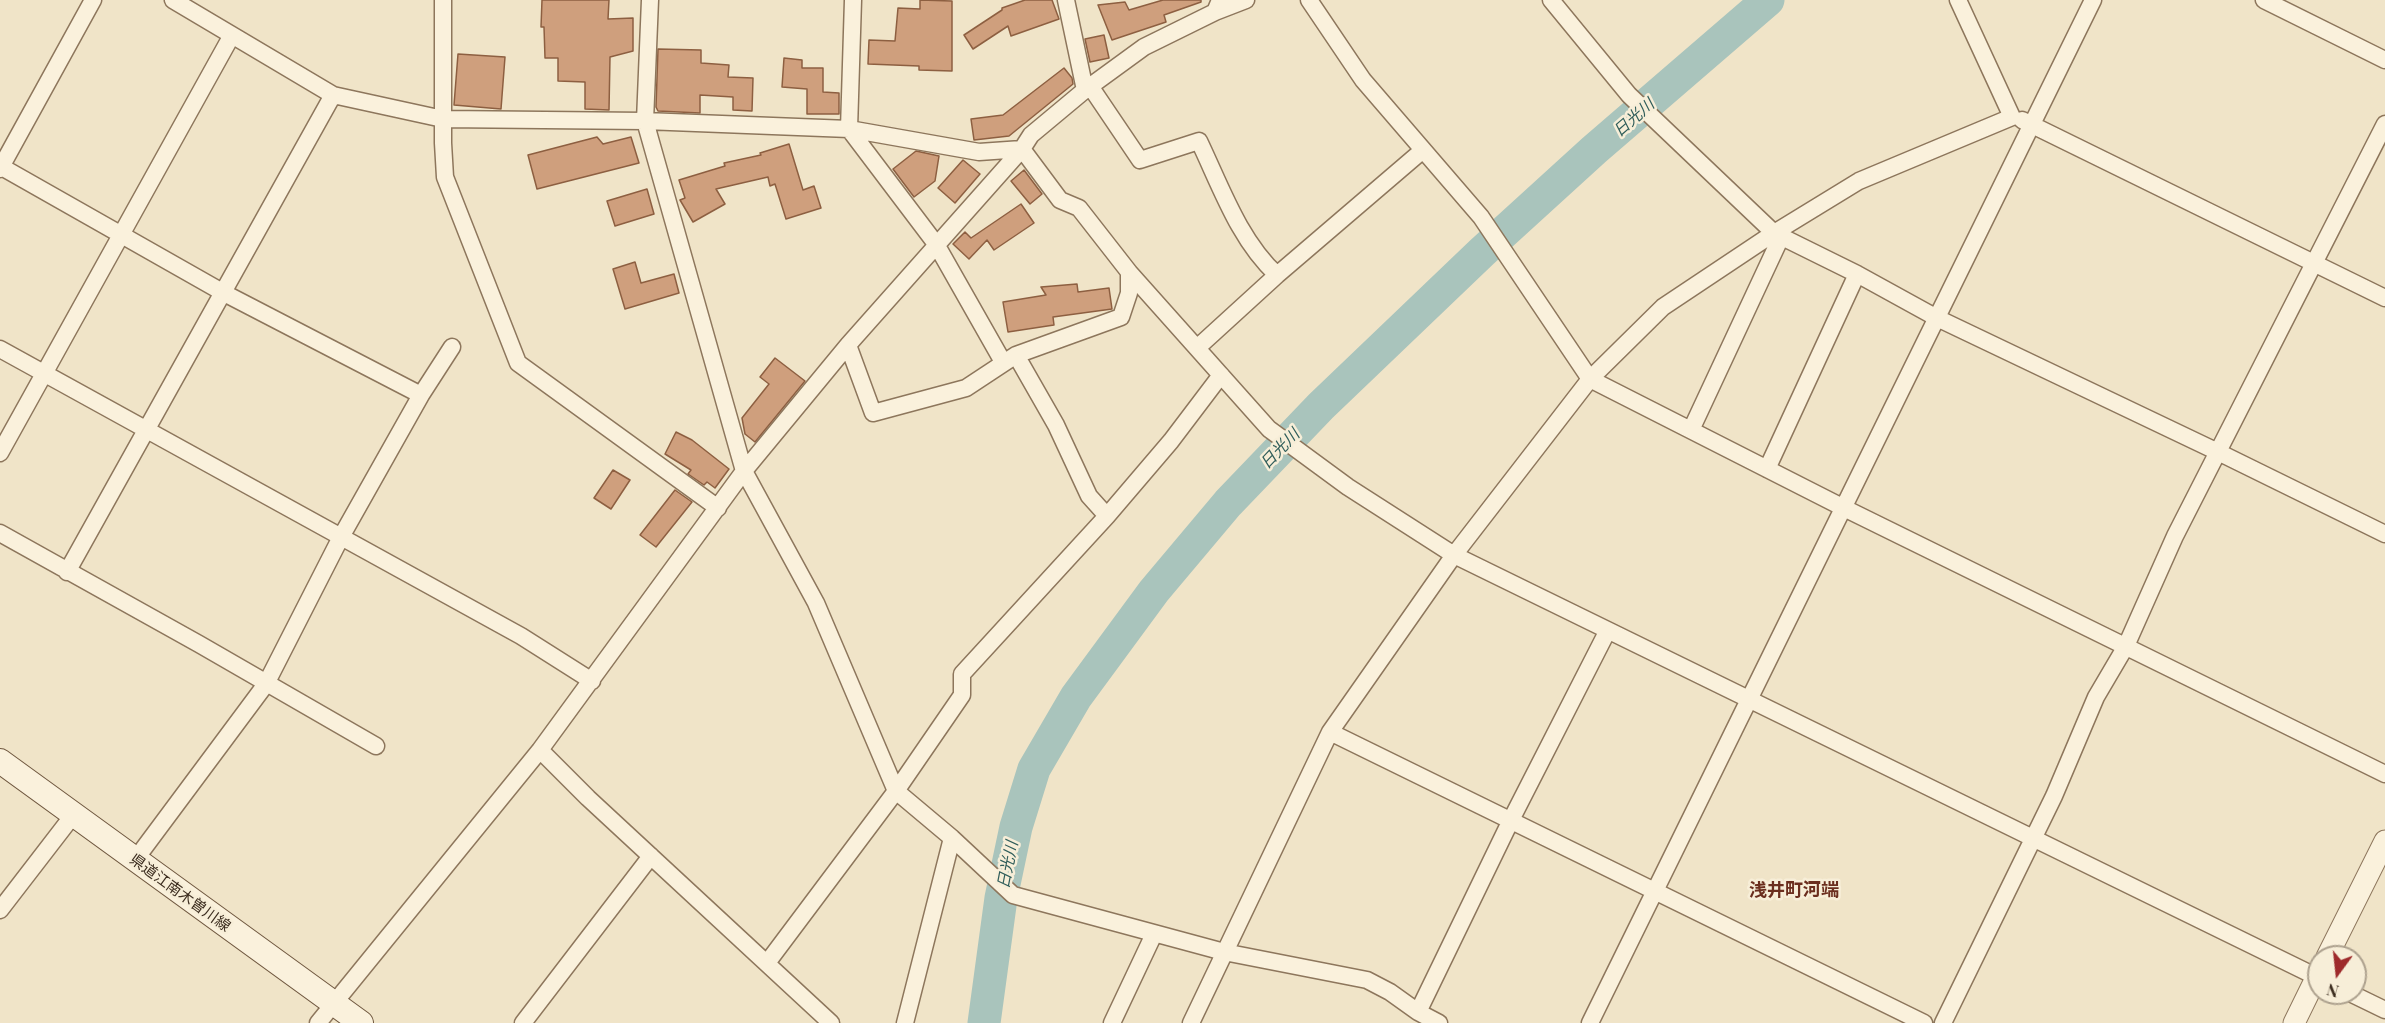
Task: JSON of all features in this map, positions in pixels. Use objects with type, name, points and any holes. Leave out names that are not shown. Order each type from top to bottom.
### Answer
[{"type":"main road","name":"県道江南木曽川線","points":[[0,761],[362,1023]]},
{"type":"street","points":[[93,0],[0,167],[224,293],[421,395]]},
{"type":"street","points":[[173,0],[333,95],[443,119],[645,121],[849,129],[979,152],[1022,149]]},
{"type":"street","points":[[443,0],[445,177],[518,363],[718,508]]},
{"type":"street","points":[[650,0],[645,121],[744,471],[816,603],[896,791],[952,838],[1013,895],[1224,952],[1367,980],[1439,1023]]},
{"type":"street","points":[[853,0],[849,129],[936,244],[1009,358],[1056,425],[1089,496],[1107,516]]},
{"type":"street","points":[[1066,0],[1087,88],[1140,160],[1199,141],[1235,217],[1263,262],[1277,275]]},
{"type":"street","points":[[318,1023],[540,750],[744,471],[848,345],[1022,149],[1031,135],[1087,88],[1144,47],[1217,6],[1246,0]]},
{"type":"street","points":[[1309,0],[1363,80],[1481,217],[1590,379],[1844,508],[2385,774]]},
{"type":"street","points":[[1551,0],[1629,95],[1778,235],[1857,274],[1937,318],[2385,534]]},
{"type":"street","points":[[1958,0],[2012,117]]},
{"type":"street","points":[[1590,1023],[2094,0]]},
{"type":"street","points":[[2264,0],[2385,60]]},
{"type":"street","points":[[0,453],[232,35]]},
{"type":"street","points":[[67,572],[333,95]]},
{"type":"street","points":[[1196,1021],[1224,952],[1330,732],[1454,555],[1590,379],[1663,307],[1859,181],[2012,117],[2033,123],[2385,298]]},
{"type":"street","points":[[1943,1023],[2054,796],[2096,698],[2126,646],[2175,536],[2385,124]]},
{"type":"street","points":[[1022,149],[1060,201],[1079,208],[1129,272],[1269,429],[1348,488],[1454,555],[1607,632],[2307,970]]},
{"type":"street","points":[[1197,348],[1277,275],[1423,150]]},
{"type":"street","points":[[1691,430],[1778,235]]},
{"type":"street","points":[[848,345],[873,413],[966,388],[1009,358],[1120,317],[1129,293],[1129,272]]},
{"type":"street","points":[[1767,469],[1857,274]]},
{"type":"street","points":[[135,860],[266,684],[341,537],[421,395],[452,347]]},
{"type":"street","points":[[0,349],[146,432],[521,636],[592,681]]},
{"type":"street","points":[[767,963],[896,791],[962,695],[962,674],[1107,516],[1171,441],[1221,375]]},
{"type":"street","points":[[0,533],[376,746]]},
{"type":"street","points":[[1418,1012],[1510,820],[1607,632]]},
{"type":"street","points":[[1330,732],[1924,1023]]},
{"type":"street","points":[[540,750],[831,1023]]},
{"type":"street","points":[[0,910],[74,814]]},
{"type":"street","points":[[905,1023],[952,838]]},
{"type":"street","points":[[2332,945],[2385,841]]},
{"type":"street","points":[[523,1023],[651,856]]},
{"type":"street","points":[[1112,1023],[1154,934]]},
{"type":"street","points":[[2294,1023],[2307,997]]},
{"type":"street","points":[[2367,1001],[2385,1010]]},
{"type":"building","points":[[542,0],[609,0],[608,19],[633,18],[633,51],[610,57],[609,110],[585,109],[585,82],[558,81],[558,58],[545,58],[544,27],[541,27]]},
{"type":"building","points":[[920,0],[952,1],[952,71],[919,70],[919,66],[868,64],[869,40],[895,41],[898,8],[920,9]]},
{"type":"building","points":[[1025,0],[1052,0],[1059,19],[1011,36],[1008,26],[973,49],[964,35],[1002,8]]},
{"type":"building","points":[[1163,0],[1201,0],[1201,2],[1164,15],[1166,22],[1112,40],[1098,5],[1125,2],[1129,10]]},
{"type":"building","points":[[1104,35],[1109,58],[1090,62],[1085,39]]},
{"type":"building","points":[[658,49],[701,50],[701,63],[729,65],[728,77],[753,78],[752,111],[733,110],[733,97],[700,95],[700,113],[658,111],[656,107]]},
{"type":"building","points":[[458,54],[505,57],[501,109],[454,105]]},
{"type":"building","points":[[784,58],[802,60],[802,68],[823,68],[823,92],[839,93],[839,114],[807,114],[807,89],[782,87]]},
{"type":"building","points":[[1064,68],[1072,78],[1073,84],[1009,136],[974,140],[971,119],[1003,115]]},
{"type":"building","points":[[597,137],[603,144],[631,137],[639,163],[537,189],[528,155]]},
{"type":"building","points":[[789,144],[803,190],[814,186],[821,208],[786,219],[775,184],[770,186],[768,177],[716,189],[725,204],[693,222],[680,200],[685,198],[679,180],[725,166],[724,163],[761,155],[760,153]]},
{"type":"building","points":[[916,151],[939,156],[935,181],[914,197],[893,169]]},
{"type":"building","points":[[963,160],[980,174],[955,203],[938,188]]},
{"type":"building","points":[[1024,170],[1042,194],[1030,204],[1011,181]]},
{"type":"building","points":[[647,189],[654,214],[615,226],[607,201]]},
{"type":"building","points":[[1021,204],[1034,223],[994,250],[987,240],[969,259],[953,244],[965,232],[971,238]]},
{"type":"building","points":[[635,262],[641,283],[674,274],[679,293],[625,309],[613,269]]},
{"type":"building","points":[[1077,284],[1078,292],[1109,288],[1112,309],[1053,317],[1054,325],[1008,332],[1003,302],[1046,295],[1041,287]]},
{"type":"building","points":[[775,358],[805,381],[755,442],[745,434],[742,418],[769,384],[760,377]]},
{"type":"building","points":[[676,432],[692,440],[729,469],[715,488],[707,482],[704,485],[688,474],[691,470],[665,454]]},
{"type":"building","points":[[613,470],[630,480],[611,509],[594,498]]},
{"type":"building","points":[[675,490],[692,502],[656,547],[640,535]]},
{"type":"waterway","name":"日光川","points":[[984,1023],[1001,898],[1016,827],[1034,769],[1076,697],[1154,591],[1228,503],[1321,406],[1482,252],[1594,150],[1768,0]]},
{"type":"district","name":"浅井町河端","points":[[1794,890]]}]
